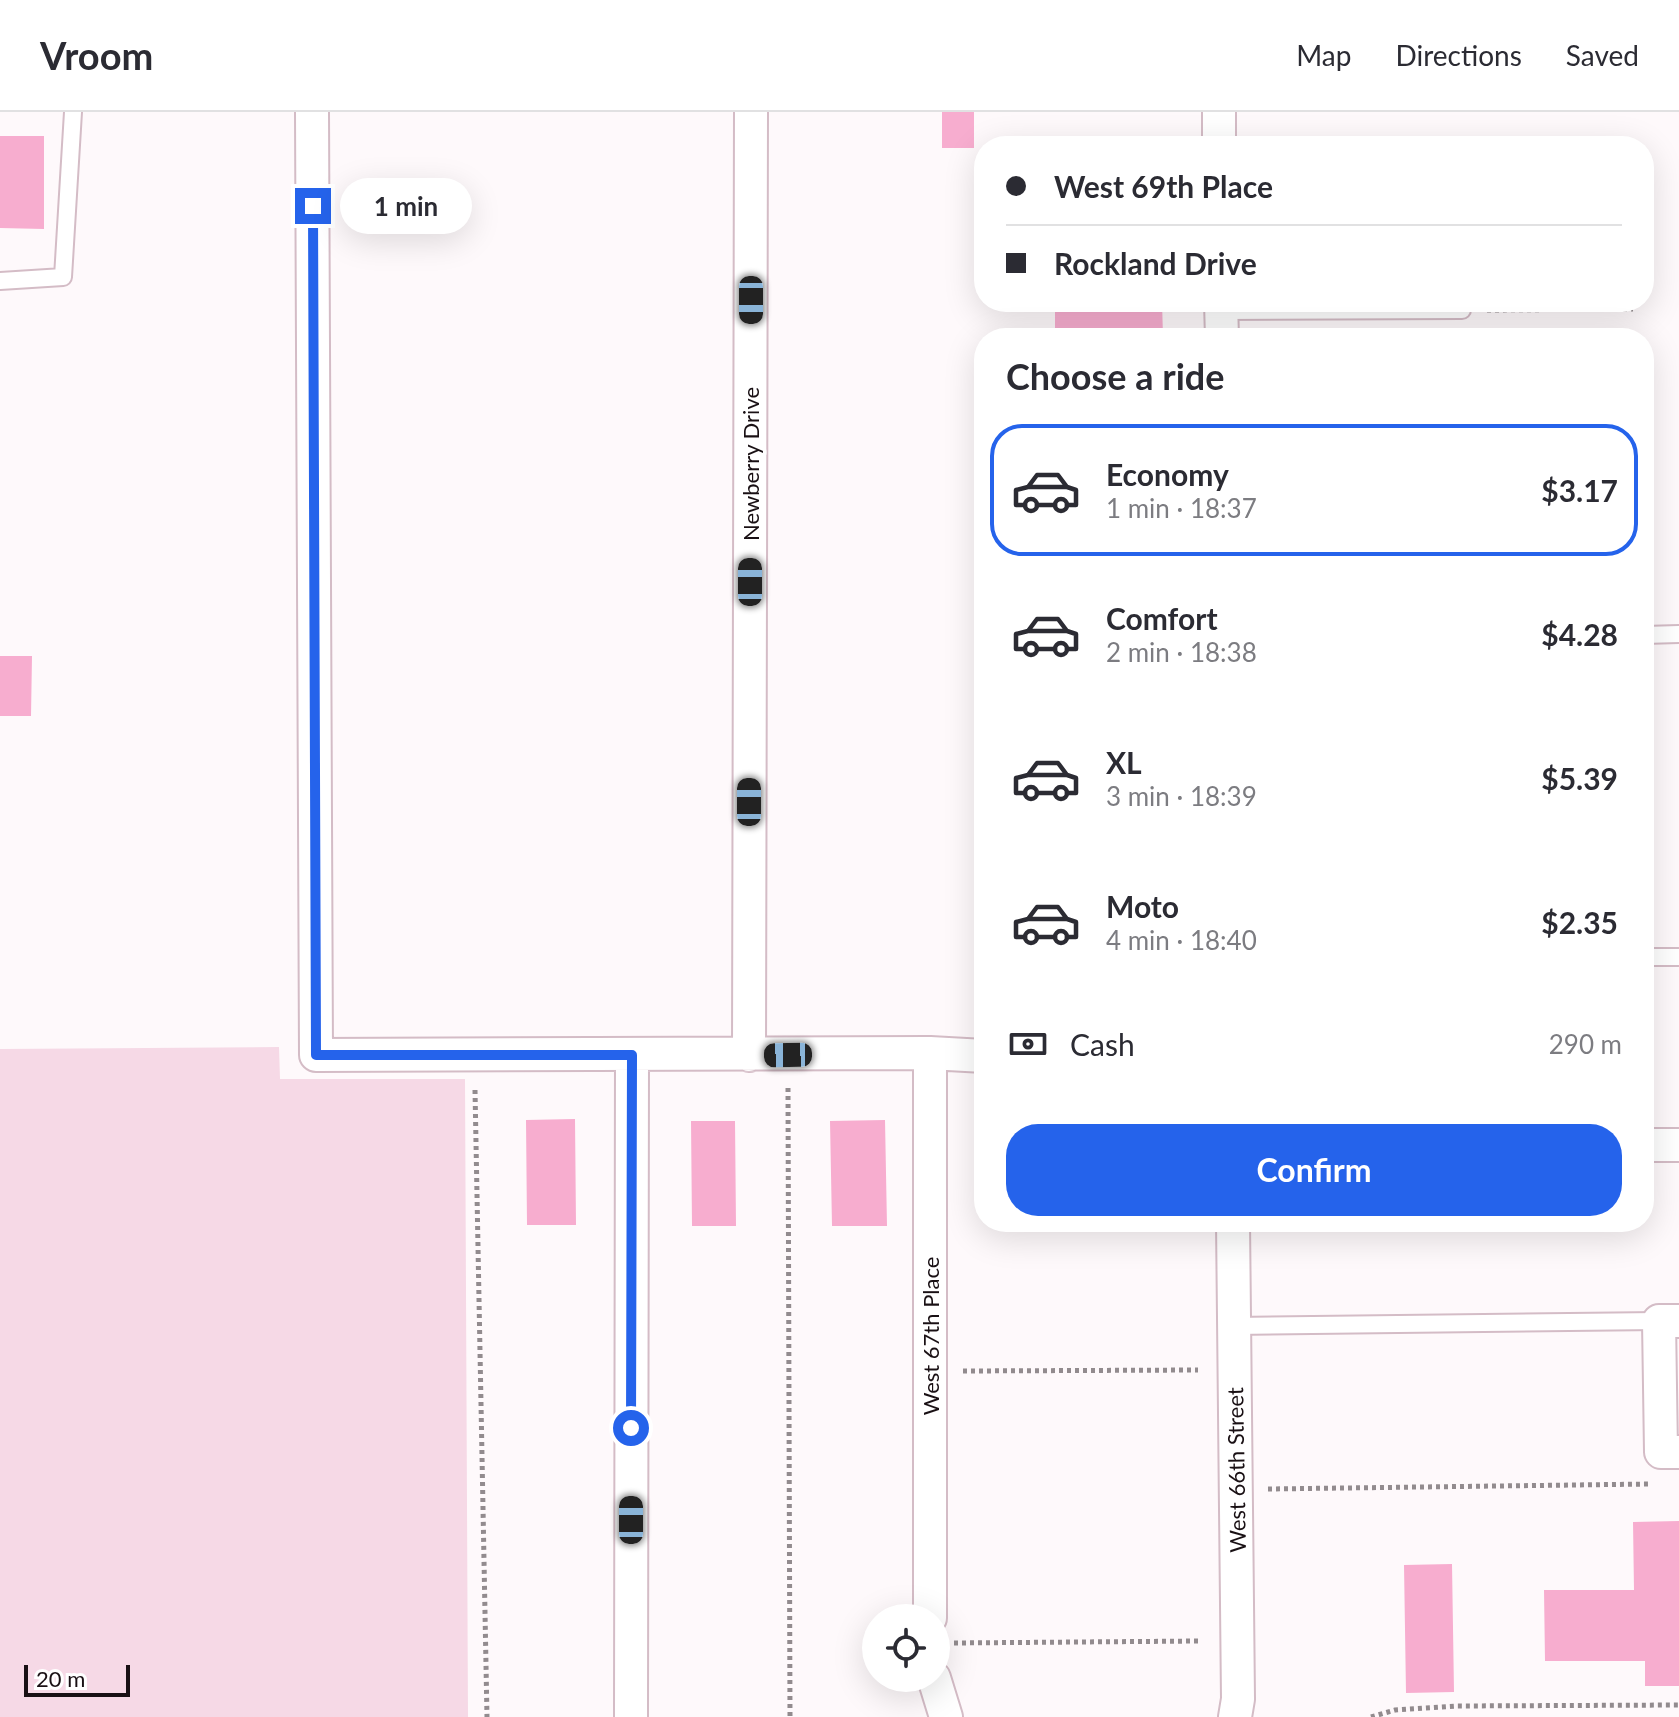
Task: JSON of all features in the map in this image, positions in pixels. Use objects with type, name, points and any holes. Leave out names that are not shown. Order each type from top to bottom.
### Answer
[{"type":"street","points":[[312,112],[316,1055],[930,1053],[974,1055]]},
{"type":"street","name":"Newberry Drive","points":[[749,1055],[751,112]]},
{"type":"street","points":[[1219,112],[1219,136]]},
{"type":"street","name":"West 67th Place","points":[[930,1053],[930,1604]]},
{"type":"street","points":[[631,1717],[632,1055]]},
{"type":"street","points":[[1654,1145],[1679,1145]]},
{"type":"street","name":"West 66th Street","points":[[1233,1232],[1238,1684],[1235,1717]]},
{"type":"street","points":[[1669,1321],[1661,1452],[1679,1452]]},
{"type":"street","points":[[938,1692],[946,1717]]},
{"type":"lane","points":[[0,281],[63,277],[73,112]]},
{"type":"lane","points":[[1221,317],[1393,312]]},
{"type":"lane","points":[[1654,635],[1679,634]]},
{"type":"lane","points":[[1654,957],[1679,957]]},
{"type":"lane","points":[[1234,1326],[1669,1321]]},
{"type":"path","points":[[788,1088],[790,1717]]},
{"type":"path","points":[[475,1090],[487,1717]]},
{"type":"path","points":[[930,1371],[1198,1370]]},
{"type":"path","points":[[1267,1489],[1663,1483]]},
{"type":"path","points":[[952,1643],[1201,1641]]},
{"type":"path","points":[[1371,1717],[1395,1710],[1457,1706],[1679,1705]]},
{"type":"shaded area","points":[[279,1047],[280,1079],[465,1079],[468,1717],[0,1717],[0,1049]]},
{"type":"building","points":[[942,112],[974,112],[974,148],[942,148]]},
{"type":"building","points":[[0,136],[44,136],[44,229],[0,228]]},
{"type":"building","points":[[1055,312],[1162,312],[1163,328],[1055,328]]},
{"type":"building","points":[[0,656],[32,656],[31,716],[0,716]]},
{"type":"building","points":[[575,1119],[576,1225],[527,1225],[526,1120]]},
{"type":"building","points":[[885,1120],[887,1226],[832,1226],[830,1121]]},
{"type":"building","points":[[691,1121],[735,1121],[736,1226],[692,1226]]},
{"type":"building","points":[[1679,1521],[1679,1686],[1645,1686],[1645,1661],[1545,1661],[1544,1590],[1634,1590],[1633,1522]]},
{"type":"building","points":[[1452,1564],[1454,1692],[1406,1693],[1404,1565]]},
{"type":"route","points":[[313,206],[316,1055],[632,1055],[631,1428]]}]
